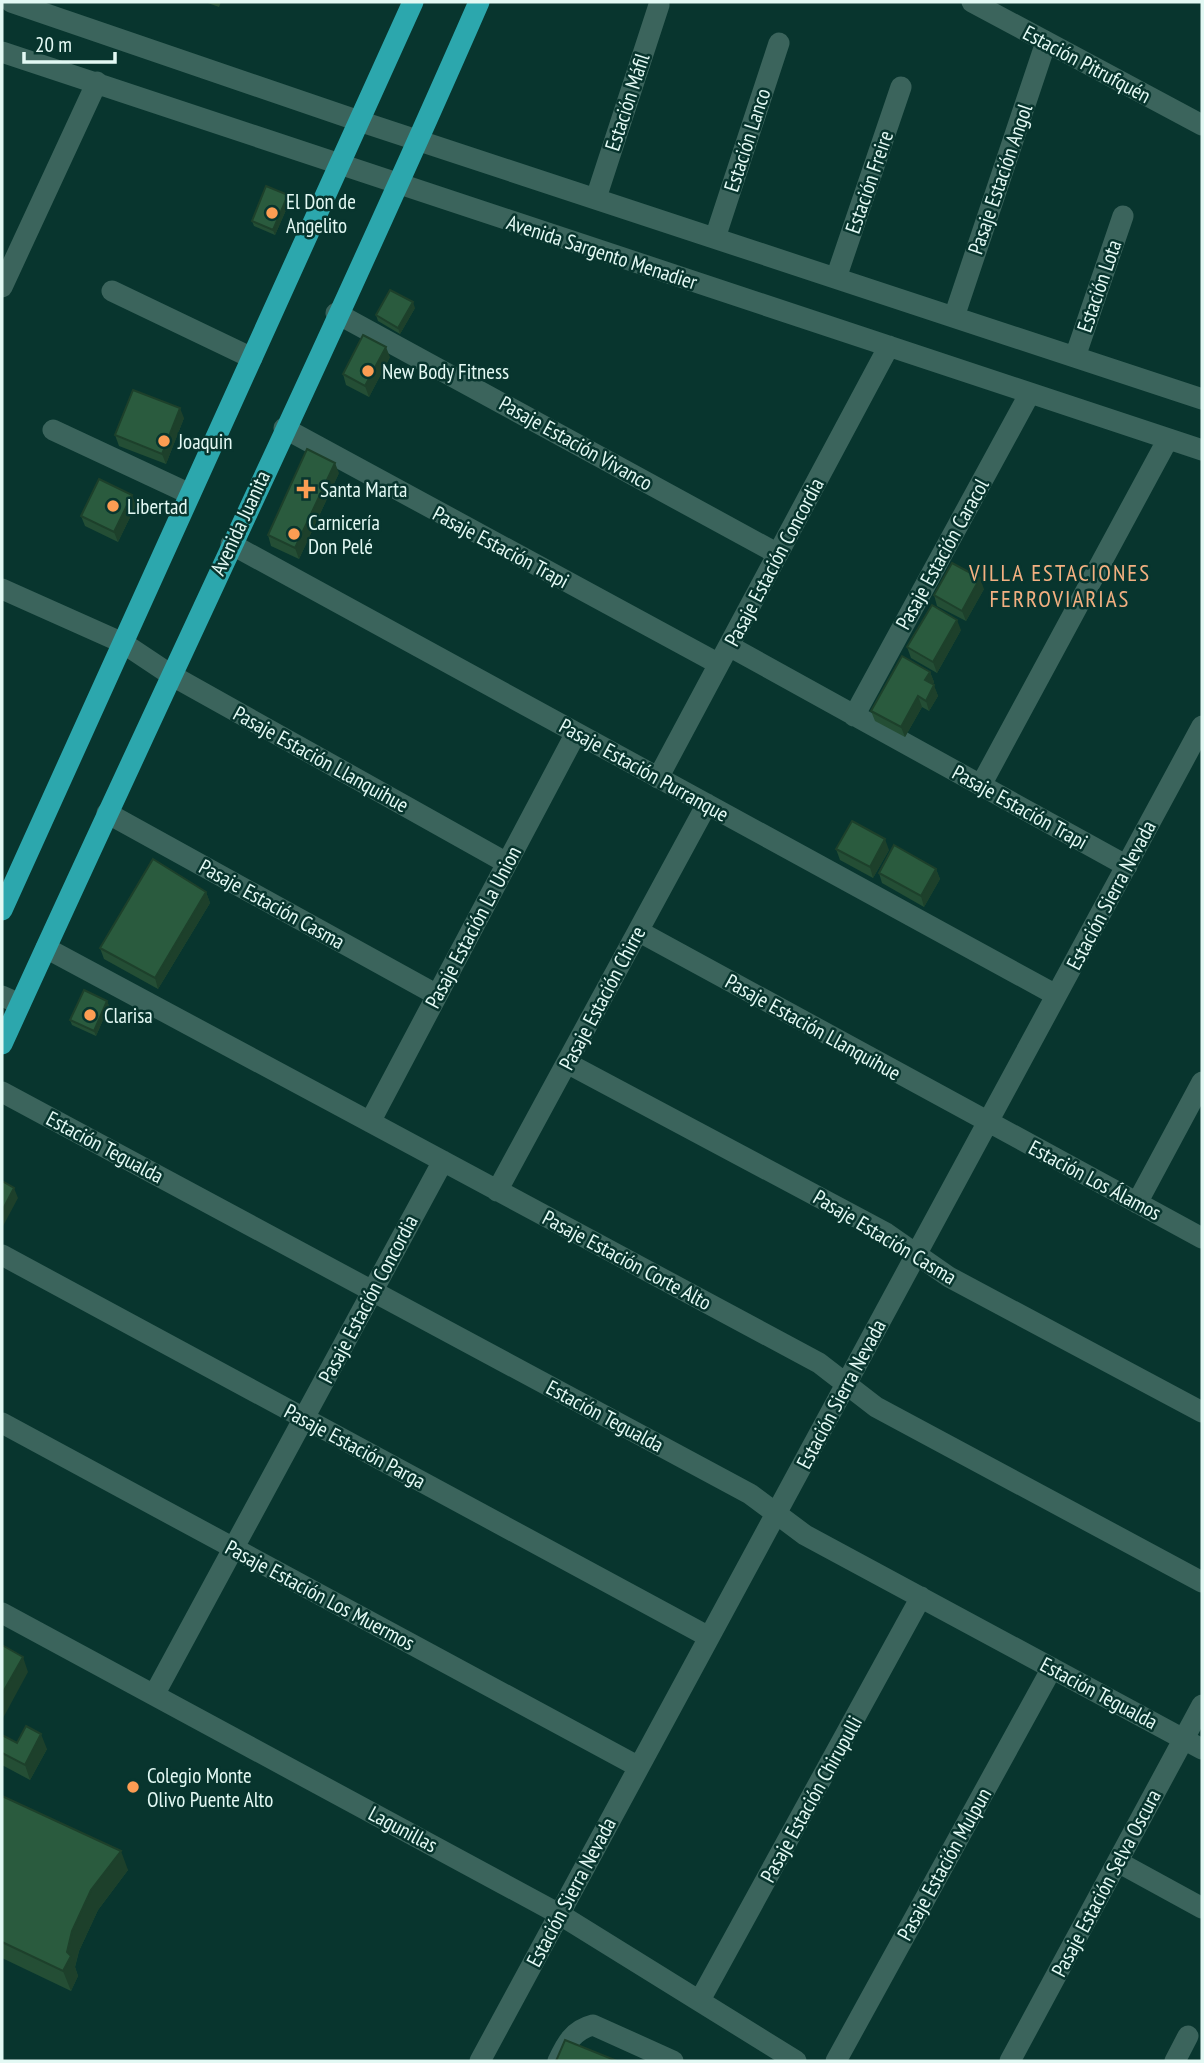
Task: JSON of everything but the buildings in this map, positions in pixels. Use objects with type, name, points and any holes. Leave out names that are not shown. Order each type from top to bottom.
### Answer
[{"type":"main road","points":[[2,910],[414,2]]},
{"type":"main road","name":"Avenida Juanita","points":[[2,1044],[11,1000],[46,948],[337,313],[399,185],[479,2]]},
{"type":"street","points":[[11,2],[359,121],[1202,399]]},
{"type":"street","name":"Estación Pitrufquén","points":[[972,2],[1202,125]]},
{"type":"street","name":"Estación Máfil","points":[[596,198],[659,5]]},
{"type":"street","name":"Pasaje Estación Angol","points":[[954,317],[1046,42]]},
{"type":"street","name":"Estación Lanco","points":[[715,238],[779,43]]},
{"type":"street","name":"Avenida Sargento Menadier","points":[[2,51],[1202,450]]},
{"type":"street","points":[[2,287],[97,82]]},
{"type":"street","name":"Estación Freire","points":[[836,278],[901,87]]},
{"type":"street","name":"Estación Lota","points":[[1075,356],[1123,216]]},
{"type":"street","points":[[112,291],[252,358]]},
{"type":"street","name":"Pasaje Estación Vivanco","points":[[337,313],[778,554]]},
{"type":"street","name":"Pasaje Estación Concordia","points":[[658,778],[889,346]]},
{"type":"street","name":"Pasaje Estación Caracol","points":[[854,716],[1030,393]]},
{"type":"street","name":"Pasaje Estación Trapi","points":[[284,428],[724,655],[854,716],[1127,866]]},
{"type":"street","points":[[53,430],[191,494]]},
{"type":"street","points":[[981,785],[1168,439]]},
{"type":"street","name":"Pasaje Estación Purranque","points":[[231,544],[1056,995]]},
{"type":"street","name":"Pasaje Estación Llanquihue","points":[[2,589],[123,643],[171,675],[507,863]]},
{"type":"street","name":"Estación Sierra Nevada","points":[[480,2061],[1202,726]]},
{"type":"street","name":"Pasaje Estación La Union","points":[[370,1122],[576,733]]},
{"type":"street","name":"Pasaje Estación Chirre","points":[[497,1191],[707,804]]},
{"type":"street","name":"Pasaje Estación Casma","points":[[107,813],[437,995]]},
{"type":"street","name":"Pasaje Estación Llanquihue","points":[[638,931],[988,1122]]},
{"type":"street","name":"Pasaje Estación Corte Alto","points":[[46,948],[819,1363],[876,1406],[1202,1582]]},
{"type":"street","name":"Pasaje Estación Casma","points":[[567,1063],[886,1233],[949,1277],[1202,1412]]},
{"type":"street","points":[[1137,1203],[1202,1082]]},
{"type":"street","name":"Estación Tegualda","points":[[2,1092],[738,1488],[805,1535],[1193,1744]]},
{"type":"street","name":"Estación Los Álamos","points":[[988,1122],[1202,1238]]},
{"type":"street","name":"Pasaje Estación Concordia","points":[[154,1695],[443,1161]]},
{"type":"street","name":"Pasaje Estación Parga","points":[[2,1255],[709,1637]]},
{"type":"street","name":"Pasaje Estación Los Muermos","points":[[2,1423],[639,1767]]},
{"type":"street","name":"Pasaje Estación Chirupulli","points":[[700,2000],[921,1597]]},
{"type":"street","name":"Lagunillas","points":[[2,1613],[559,1914],[796,2061]]},
{"type":"street","name":"Pasaje Estación Mulpun","points":[[836,2061],[1052,1668]]},
{"type":"street","name":"Pasaje Estación Selva Oscura","points":[[1010,2061],[1118,1861],[1193,1744],[1202,1704]]},
{"type":"street","points":[[1118,1861],[1202,1908]]},
{"type":"street","points":[[558,2061],[568,2040],[582,2028],[593,2025],[673,2061]]},
{"type":"street","points":[[1175,2061],[1188,2036]]},
{"type":"place","name":"El Don de Angelito","points":[[272,213]]},
{"type":"place","name":"New Body Fitness","points":[[368,371]]},
{"type":"place","name":"Joaquin","points":[[164,441]]},
{"type":"place","name":"Santa Marta","points":[[306,489]]},
{"type":"place","name":"Libertad","points":[[113,506]]},
{"type":"place","name":"Carnicería Don Pelé","points":[[294,534]]},
{"type":"place","name":"Clarisa","points":[[90,1015]]},
{"type":"place","name":"Colegio Monte Olivo Puente Alto","points":[[133,1787]]},
{"type":"district","name":"VILLA ESTACIONES FERROVIARIAS","points":[[1060,585]]}]
